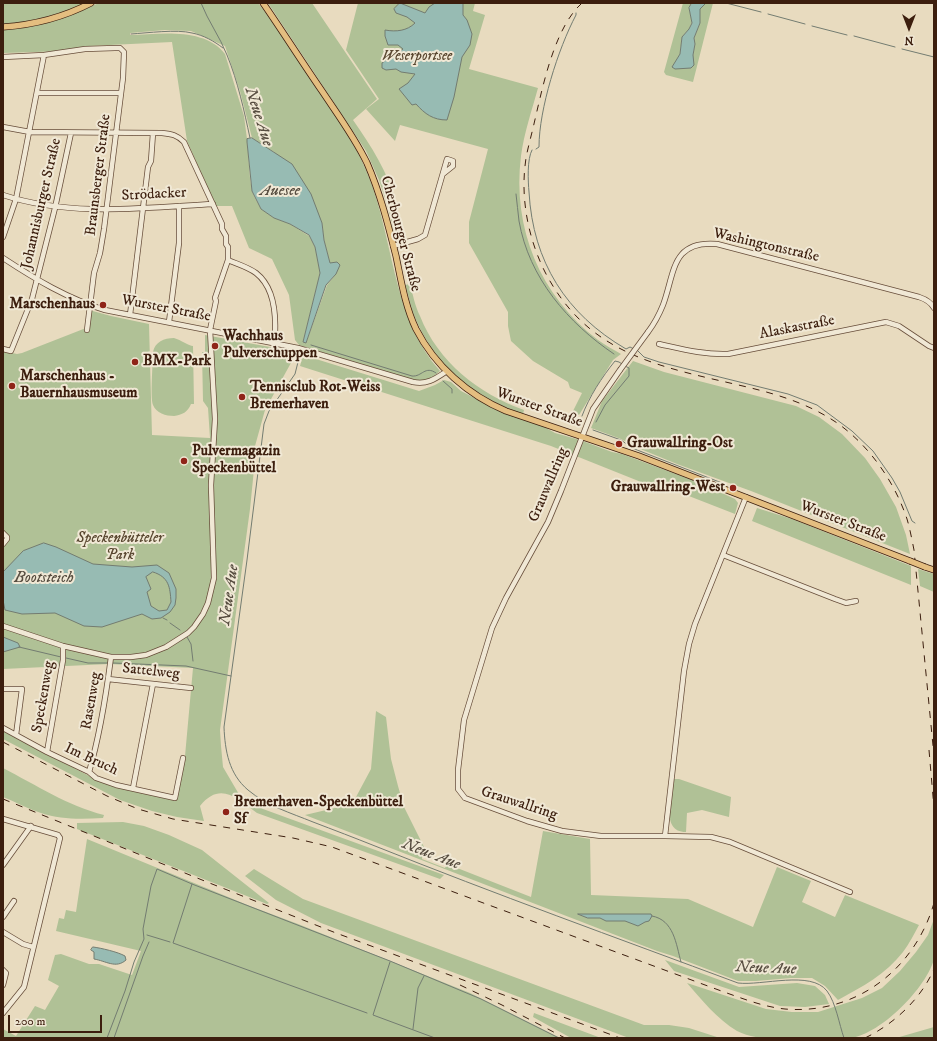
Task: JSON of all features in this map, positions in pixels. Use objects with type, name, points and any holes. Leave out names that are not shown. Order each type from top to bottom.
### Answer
[{"type":"main road","points":[[3,27],[24,25],[50,19],[91,3]]},
{"type":"main road","name":"Cherbourger Straße","points":[[263,3],[345,125],[362,153],[382,204],[404,292],[416,328],[428,350],[447,372]]},
{"type":"main road","name":"Wurster Straße","points":[[447,372],[470,391],[495,406],[523,417],[639,456],[934,570]]},
{"type":"street","name":"Braunsberger Straße","points":[[44,56],[85,49],[120,48],[124,52],[121,93],[101,251],[94,273],[87,330]]},
{"type":"street","points":[[3,57],[44,56],[16,199],[3,238]]},
{"type":"street","points":[[37,93],[121,93]]},
{"type":"street","points":[[3,127],[30,132],[116,134],[153,133],[173,134],[180,137],[184,142],[222,224],[222,229],[226,236],[226,244],[228,247],[226,270],[215,298],[216,301],[210,330],[215,418],[211,485],[214,572],[212,591],[203,614],[188,633],[166,648],[140,657],[111,661],[3,626]]},
{"type":"street","name":"Johannisburger Straße","points":[[3,349],[11,351],[38,280],[71,133]]},
{"type":"street","points":[[130,315],[148,167],[151,161],[153,133]]},
{"type":"street","points":[[393,246],[418,239],[425,235],[443,174]]},
{"type":"street","name":"Strödacker","points":[[3,195],[55,208],[106,210],[213,204]]},
{"type":"street","points":[[168,322],[179,243],[179,206]]},
{"type":"street","name":"Washingtonstraße","points":[[582,437],[593,409],[654,323],[663,306],[675,264],[681,255],[691,247],[708,243],[718,244],[919,297],[933,304]]},
{"type":"street","name":"Wurster Straße","points":[[3,258],[38,280],[91,306],[311,351],[420,383],[428,383],[447,372]]},
{"type":"street","points":[[228,260],[251,270],[266,283],[273,302],[276,320],[275,333]]},
{"type":"street","name":"Alaskastraße","points":[[659,344],[700,354],[728,354],[886,322],[899,326],[934,348]]},
{"type":"street","name":"Grauwallring","points":[[582,437],[548,522],[509,592],[492,628],[464,720],[458,770],[458,789],[465,798],[527,821],[562,831],[601,836],[711,837],[730,842],[850,892]]},
{"type":"street","points":[[665,836],[686,658],[695,624],[746,497]]},
{"type":"street","points":[[3,533],[8,539],[3,544]]},
{"type":"street","points":[[723,555],[846,603],[856,601]]},
{"type":"street","name":"Speckenweg","points":[[47,752],[63,658],[63,646]]},
{"type":"street","name":"Rasenweg","points":[[89,772],[93,758],[111,661]]},
{"type":"street","name":"Sattelweg","points":[[108,680],[191,688]]},
{"type":"street","points":[[133,788],[153,684]]},
{"type":"street","points":[[3,688],[22,689],[16,735]]},
{"type":"street","name":"Im Bruch","points":[[3,728],[47,752],[89,772],[96,778],[116,785],[175,798],[183,758]]},
{"type":"street","points":[[3,819],[31,826],[60,836],[24,987],[3,1014]]},
{"type":"street","points":[[3,865],[31,826]]},
{"type":"street","points":[[3,917],[14,900]]},
{"type":"street","points":[[3,932],[23,944],[33,947]]},
{"type":"street","points":[[3,970],[6,972],[3,985]]},
{"type":"green space","points":[[3,3],[86,3],[46,17],[3,25]]},
{"type":"green space","points":[[99,3],[258,3],[275,25],[342,124],[367,171],[380,212],[405,307],[414,330],[425,351],[440,371],[427,380],[411,380],[299,345],[295,340],[289,295],[272,259],[249,248],[232,206],[216,206],[187,141],[172,42],[89,46],[67,51],[3,53],[3,30],[40,24]],"holes":[[[165,30],[191,31],[225,46],[240,91],[252,138],[274,152],[322,223],[324,240],[330,263],[336,274],[327,285],[306,343],[303,342],[320,273],[315,247],[309,236],[290,224],[274,218],[261,209],[255,198],[252,191],[250,178],[244,116],[225,54],[216,45],[194,36],[168,33],[130,35],[130,33]]]},
{"type":"green space","points":[[268,3],[312,3],[377,99],[353,120],[373,150],[389,181],[397,209],[402,241],[395,236],[388,207],[379,180],[366,151]]},
{"type":"green space","points":[[358,3],[475,3],[473,11],[485,15],[469,69],[538,88],[526,130],[521,156],[519,183],[521,209],[526,234],[534,258],[560,303],[598,340],[621,354],[613,360],[579,415],[572,413],[582,393],[570,388],[568,382],[533,361],[511,341],[508,326],[508,312],[469,243],[469,222],[488,149],[400,125],[395,141],[366,109],[379,99],[346,50]]},
{"type":"green space","points":[[683,3],[692,3],[689,8],[692,22],[689,29],[682,37],[680,54],[673,67],[693,62],[695,44],[694,38],[700,23],[700,9],[706,3],[713,3],[693,82],[666,75],[664,72]]},
{"type":"green space","points":[[410,284],[417,308],[428,333],[449,362],[476,385],[491,395],[524,410],[523,414],[489,399],[459,379],[446,366],[435,353],[416,320],[405,285]]},
{"type":"green space","name":"Speckenbütteler Park","points":[[89,310],[149,324],[152,435],[210,438],[208,408],[203,401],[202,352],[205,352],[205,335],[297,352],[265,410],[255,446],[258,447],[220,730],[223,767],[240,796],[263,809],[444,875],[440,879],[257,813],[228,794],[215,794],[200,806],[204,821],[152,811],[120,800],[3,739],[3,731],[95,779],[176,799],[185,756],[193,668],[109,664],[3,669],[3,351],[17,354],[22,353],[86,328]]},
{"type":"green space","points":[[174,338],[193,346],[194,404],[191,404],[184,413],[174,416],[162,414],[154,408],[152,401],[152,388],[154,349],[160,341]]},
{"type":"green space","points":[[303,355],[419,391],[444,380],[451,382],[461,391],[496,409],[541,425],[555,433],[622,454],[700,483],[735,499],[738,503],[735,514],[653,482],[651,486],[551,446],[300,366]]},
{"type":"green space","points":[[633,361],[664,372],[796,406],[819,417],[842,434],[865,458],[880,479],[896,507],[906,535],[910,554],[751,491],[677,464],[633,446],[621,439],[591,428],[602,401]]},
{"type":"green space","points":[[757,508],[792,519],[911,566],[911,585],[752,521]]},
{"type":"green space","points":[[918,569],[934,574],[934,592],[920,586]]},
{"type":"green space","points":[[376,711],[386,717],[391,759],[404,807],[424,847],[422,859],[445,868],[447,864],[531,897],[543,831],[590,839],[591,895],[688,899],[753,927],[777,867],[811,881],[802,902],[835,917],[845,895],[919,925],[905,949],[889,967],[865,985],[838,1000],[825,986],[812,978],[738,981],[305,815],[339,807],[356,797],[371,769]]},
{"type":"green space","points":[[3,768],[65,801],[104,815],[103,818],[88,819],[56,817],[31,810],[3,797]]},
{"type":"green space","points":[[674,779],[679,779],[731,797],[729,817],[702,810],[687,813],[686,832],[678,830],[673,826],[670,819],[670,803]]},
{"type":"green space","points":[[123,822],[144,826],[169,835],[202,850],[269,903],[267,904],[77,829],[77,823]]},
{"type":"green space","points":[[87,839],[250,906],[470,993],[560,1038],[3,1038],[3,1029],[16,1036],[35,1006],[45,1010],[59,986],[48,980],[55,955],[61,954],[89,964],[99,964],[132,975],[141,951],[56,931],[59,918],[64,919],[66,910],[76,912]]},
{"type":"green space","points":[[254,869],[303,899],[644,1025],[669,1025],[689,1028],[720,1038],[629,1038],[321,923],[276,900],[245,876]]},
{"type":"green space","points":[[934,919],[935,955],[930,970],[913,995],[901,1008],[889,1019],[863,1035],[851,1038],[832,1039],[760,1038],[744,1034],[737,1031],[716,1015],[687,983],[766,1009],[792,1012],[818,1012],[862,998],[882,988],[900,971],[916,952],[928,935]]},
{"type":"green space","points":[[665,960],[739,987],[797,983],[815,986],[825,995],[829,1004],[805,1007],[780,1006],[674,971]]},
{"type":"green space","points":[[534,1013],[601,1038],[571,1038],[533,1017]]},
{"type":"green space","points":[[934,1027],[934,1038],[896,1038]]},
{"type":"water","name":"Weserportsee","points":[[400,3],[425,13],[429,7],[435,3],[463,3],[463,15],[467,20],[472,34],[470,45],[462,57],[454,97],[447,120],[433,118],[416,104],[412,105],[399,89],[408,83],[415,74],[401,72],[396,69],[386,70],[382,68],[382,63],[403,49],[398,45],[388,45],[385,30],[401,30],[412,26],[415,23],[407,17],[396,13],[394,9]]},
{"type":"water","points":[[692,3],[706,3],[700,9],[700,23],[694,38],[694,65],[691,68],[675,69],[672,67],[680,54],[682,37],[692,23],[689,8]]},
{"type":"water","name":"Auesee","points":[[252,138],[292,164],[311,194],[322,223],[324,240],[330,263],[337,262],[340,265],[336,274],[326,285],[306,343],[303,342],[320,273],[315,247],[309,235],[290,224],[274,218],[261,209],[252,191],[247,139]]},
{"type":"water","name":"Bootsteich","points":[[44,543],[93,564],[132,567],[157,565],[169,573],[176,589],[175,605],[170,612],[161,618],[152,619],[142,614],[102,627],[84,626],[55,613],[22,614],[5,610],[3,600],[3,572],[23,551]],"holes":[[[153,572],[158,574],[168,583],[171,602],[167,610],[159,611],[151,606],[147,592],[151,589],[146,577]]]},
{"type":"water","points":[[3,637],[18,643],[20,647],[3,652]]},
{"type":"water","points":[[578,914],[651,914],[652,916],[649,921],[638,926],[625,921],[606,921],[600,918],[588,918]]},
{"type":"water","points":[[93,947],[109,950],[125,956],[126,960],[122,963],[111,964],[94,959],[94,952],[91,950]]},
{"type":"waterway","name":"Neue Aue","points":[[201,3],[231,65],[250,138]]},
{"type":"waterway","points":[[726,3],[761,12]]},
{"type":"waterway","points":[[536,149],[539,147],[542,115],[556,62],[576,13]]},
{"type":"waterway","points":[[768,14],[805,24]]},
{"type":"waterway","points":[[812,26],[847,35]]},
{"type":"waterway","points":[[131,34],[178,31],[186,32],[204,37],[223,48]]},
{"type":"waterway","points":[[854,36],[895,47]]},
{"type":"waterway","points":[[902,49],[934,57]]},
{"type":"waterway","points":[[532,150],[529,159],[528,176],[532,217],[537,241],[556,284],[586,320],[626,349],[630,347],[634,349]]},
{"type":"waterway","points":[[516,194],[519,221],[524,242],[541,280],[566,313],[597,342],[614,354]]},
{"type":"waterway","points":[[311,345],[412,376],[429,370],[436,373]]},
{"type":"waterway","points":[[637,350],[644,357],[659,362],[788,394],[817,405],[852,431],[873,451],[892,478],[900,492],[912,521],[915,523]]},
{"type":"waterway","points":[[582,416],[592,394],[610,367],[615,361],[622,364]]},
{"type":"waterway","name":"Neue Aue","points":[[298,362],[295,374],[269,411],[264,424],[224,727],[229,762],[236,777],[255,796],[288,812],[511,899],[738,983],[798,980],[810,981],[820,985],[827,991],[833,1001],[844,1038]]},
{"type":"waterway","points":[[596,422],[605,405],[629,376],[629,368],[625,366]]},
{"type":"waterway","points":[[443,381],[452,389],[452,393]]},
{"type":"waterway","points":[[593,430],[621,440],[632,448],[722,483]]},
{"type":"waterway","points":[[163,618],[167,620]]},
{"type":"waterway","points":[[170,623],[180,630]]},
{"type":"waterway","points":[[187,637],[191,644],[193,661]]},
{"type":"waterway","points":[[19,647],[61,657]]},
{"type":"waterway","points":[[66,658],[88,663],[108,663]]},
{"type":"waterway","points":[[113,663],[186,666],[231,676]]},
{"type":"waterway","points":[[107,1038],[125,991],[134,962],[144,939],[143,929],[151,886],[157,869],[390,961],[481,999],[559,1038]]},
{"type":"waterway","points":[[192,884],[173,943],[367,1013]]},
{"type":"waterway","points":[[652,916],[659,918],[670,928],[681,962]]},
{"type":"waterway","points":[[147,935],[170,942]]},
{"type":"waterway","points":[[114,1038],[149,942]]},
{"type":"waterway","points":[[390,962],[373,1015],[435,1038]]},
{"type":"waterway","points":[[413,1029],[418,988],[424,976]]},
{"type":"railway","points":[[582,3],[572,14],[563,28],[556,44],[540,97],[528,147],[524,180],[525,207],[539,260],[563,301],[583,323],[606,340],[631,354],[658,364],[686,373],[772,394],[807,406],[840,425],[872,455],[896,492],[907,519],[912,538],[934,756]]},
{"type":"railway","points":[[3,742],[107,796],[138,809],[173,819],[293,838],[332,847],[724,992],[777,1008],[811,1009],[836,1004],[858,996],[879,983],[897,967],[913,948],[925,927],[934,903]]},
{"type":"railway","points":[[929,750],[934,808]]},
{"type":"railway","points":[[3,799],[336,933],[620,1038]]},
{"type":"railway","points":[[865,1038],[886,1026],[906,1010],[922,990],[934,969]]},
{"type":"railway","points":[[460,985],[565,1038]]},
{"type":"place","name":"Marschenhaus","points":[[103,305]]},
{"type":"place","name":"Wachhaus Pulverschuppen","points":[[215,346]]},
{"type":"place","name":"BMX-Park","points":[[135,362]]},
{"type":"place","name":"Marschenhaus - Bauernhausmuseum","points":[[12,386]]},
{"type":"place","name":"Tennisclub Rot-Weiss Bremerhaven","points":[[242,397]]},
{"type":"place","name":"Grauwallring-Ost","points":[[619,444]]},
{"type":"place","name":"Pulvermagazin Speckenbüttel","points":[[184,461]]},
{"type":"place","name":"Grauwallring-West","points":[[733,488]]},
{"type":"place","name":"Bremerhaven-Speckenbüttel Sf","points":[[226,812]]}]
